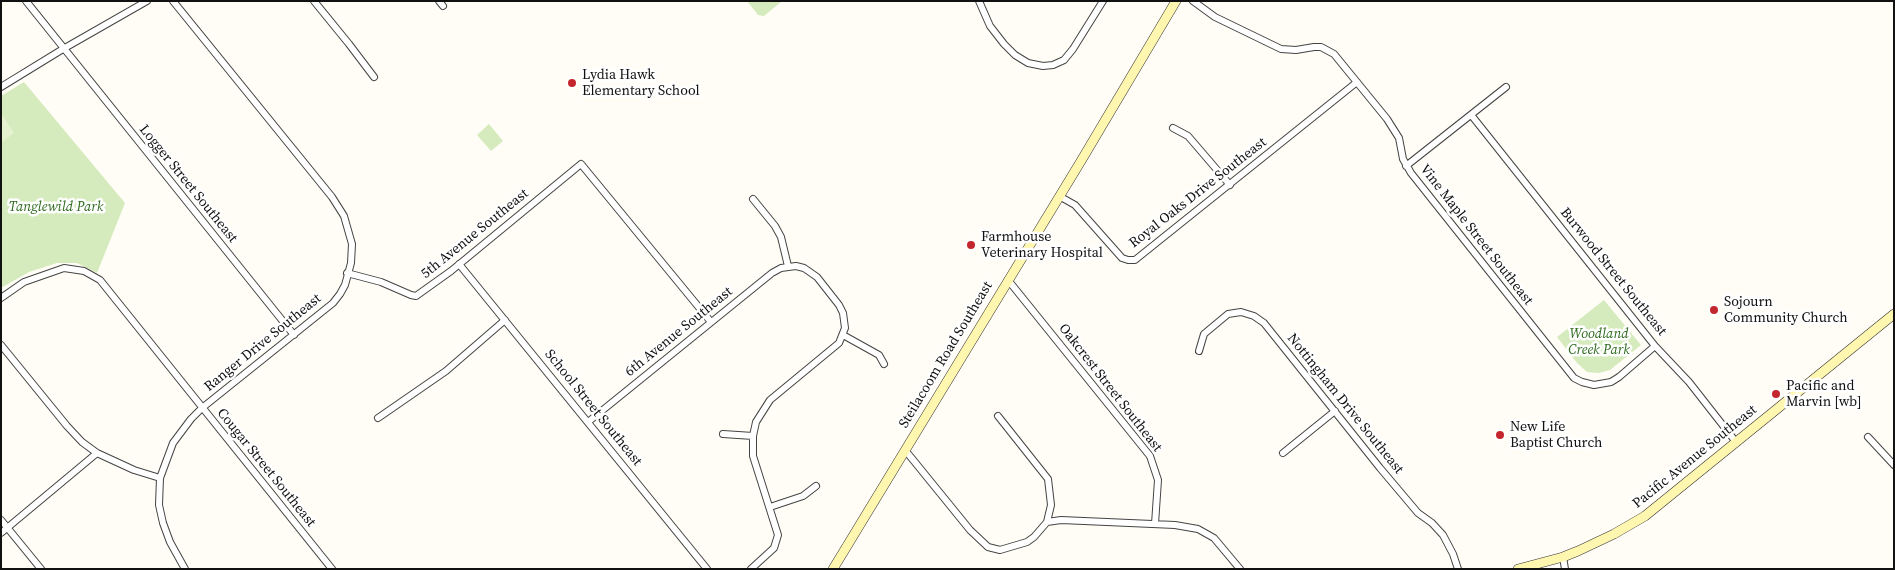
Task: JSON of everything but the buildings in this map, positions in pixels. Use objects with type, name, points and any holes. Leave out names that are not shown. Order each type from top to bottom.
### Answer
[{"type":"street","name":"Logger Street Southeast","points":[[26,1],[294,335]]},
{"type":"street","points":[[1,87],[63,48],[147,1]]},
{"type":"street","name":"Ranger Drive Southeast","points":[[173,1],[332,197],[344,216],[351,234],[353,253],[340,294],[333,303],[202,408],[191,418],[173,443],[160,478],[159,505],[163,523],[174,551],[185,569]]},
{"type":"street","points":[[314,1],[374,77]]},
{"type":"street","points":[[979,1],[990,26],[1004,44],[1015,55],[1028,63],[1043,66],[1053,65],[1064,60],[1103,1]]},
{"type":"street","name":"Steilacoom Road Southeast","points":[[833,569],[1176,1]]},
{"type":"street","name":"Vine Maple Street Southeast","points":[[1193,1],[1215,17],[1281,49],[1296,50],[1314,47],[1328,50],[1339,59],[1387,119],[1399,138],[1406,166],[1574,378],[1594,385],[1611,382],[1655,346]]},
{"type":"street","name":"Royal Oaks Drive Southeast","points":[[1059,196],[1075,205],[1116,254],[1128,260],[1135,260],[1357,82]]},
{"type":"street","points":[[1406,166],[1472,116],[1506,87]]},
{"type":"street","name":"Burwood Street Southeast","points":[[1472,116],[1655,346],[1689,382],[1736,442]]},
{"type":"street","points":[[1173,128],[1188,136],[1230,185]]},
{"type":"street","name":"5th Avenue Southeast","points":[[347,273],[381,282],[416,296],[460,264],[582,164],[711,322]]},
{"type":"street","points":[[751,569],[769,554],[777,542],[778,534],[753,456],[753,436],[760,414],[770,400],[834,348],[843,336],[845,320],[839,305],[811,272],[796,266],[788,266],[781,237],[754,199]]},
{"type":"street","name":"School Street Southeast","points":[[460,264],[707,569]]},
{"type":"street","name":"6th Avenue Southeast","points":[[588,422],[772,273],[788,266]]},
{"type":"street","name":"Cougar Street Southeast","points":[[1,298],[24,282],[64,268],[84,271],[100,280],[332,569]]},
{"type":"street","name":"Oakcrest Street Southeast","points":[[1008,280],[1150,456],[1158,480],[1155,524]]},
{"type":"street","name":"Nottingham Drive Southeast","points":[[1199,350],[1204,334],[1228,314],[1241,312],[1254,316],[1264,324],[1418,513],[1432,523],[1443,535],[1458,569]]},
{"type":"street","name":"Pacific Avenue Southeast","points":[[1518,569],[1563,558],[1630,526],[1894,314]]},
{"type":"street","points":[[378,418],[446,371],[505,320]]},
{"type":"street","points":[[843,336],[878,355],[884,364]]},
{"type":"street","points":[[1,345],[67,426],[97,453],[134,470],[160,478]]},
{"type":"street","points":[[1283,453],[1334,412]]},
{"type":"street","points":[[905,450],[970,530],[988,547],[1000,550],[1027,542],[1047,522],[1051,505],[1048,479],[998,416]]},
{"type":"street","points":[[723,434],[753,436]]},
{"type":"street","points":[[1868,437],[1894,465]]},
{"type":"street","points":[[1,533],[97,453]]},
{"type":"street","points":[[770,508],[803,496],[816,486]]},
{"type":"street","points":[[1047,522],[1070,519],[1189,526],[1206,533],[1220,544],[1240,569]]},
{"type":"street","points":[[1,520],[41,569]]},
{"type":"street","points":[[1563,558],[1565,569]]},
{"type":"green space","points":[[747,1],[782,1],[764,16],[758,15]]},
{"type":"green space","name":"Tanglewild Park","points":[[24,82],[125,203],[97,273],[77,263],[57,263],[29,272],[1,288],[1,96]]},
{"type":"green space","points":[[1,113],[14,133],[2,142],[1,140]]},
{"type":"green space","points":[[489,124],[503,141],[491,151],[477,135]]},
{"type":"green space","name":"Woodland Creek Park","points":[[1604,300],[1641,345],[1610,370],[1599,373],[1587,372],[1577,363],[1557,337]]},
{"type":"place","name":"Lydia Hawk Elementary School","points":[[572,83]]},
{"type":"place","name":"Farmhouse Veterinary Hospital","points":[[971,245]]},
{"type":"place","name":"Sojourn Community Church","points":[[1714,310]]},
{"type":"place","name":"Pacific and Marvin [wb]","points":[[1776,394]]},
{"type":"place","name":"New Life Baptist Church","points":[[1500,435]]}]
